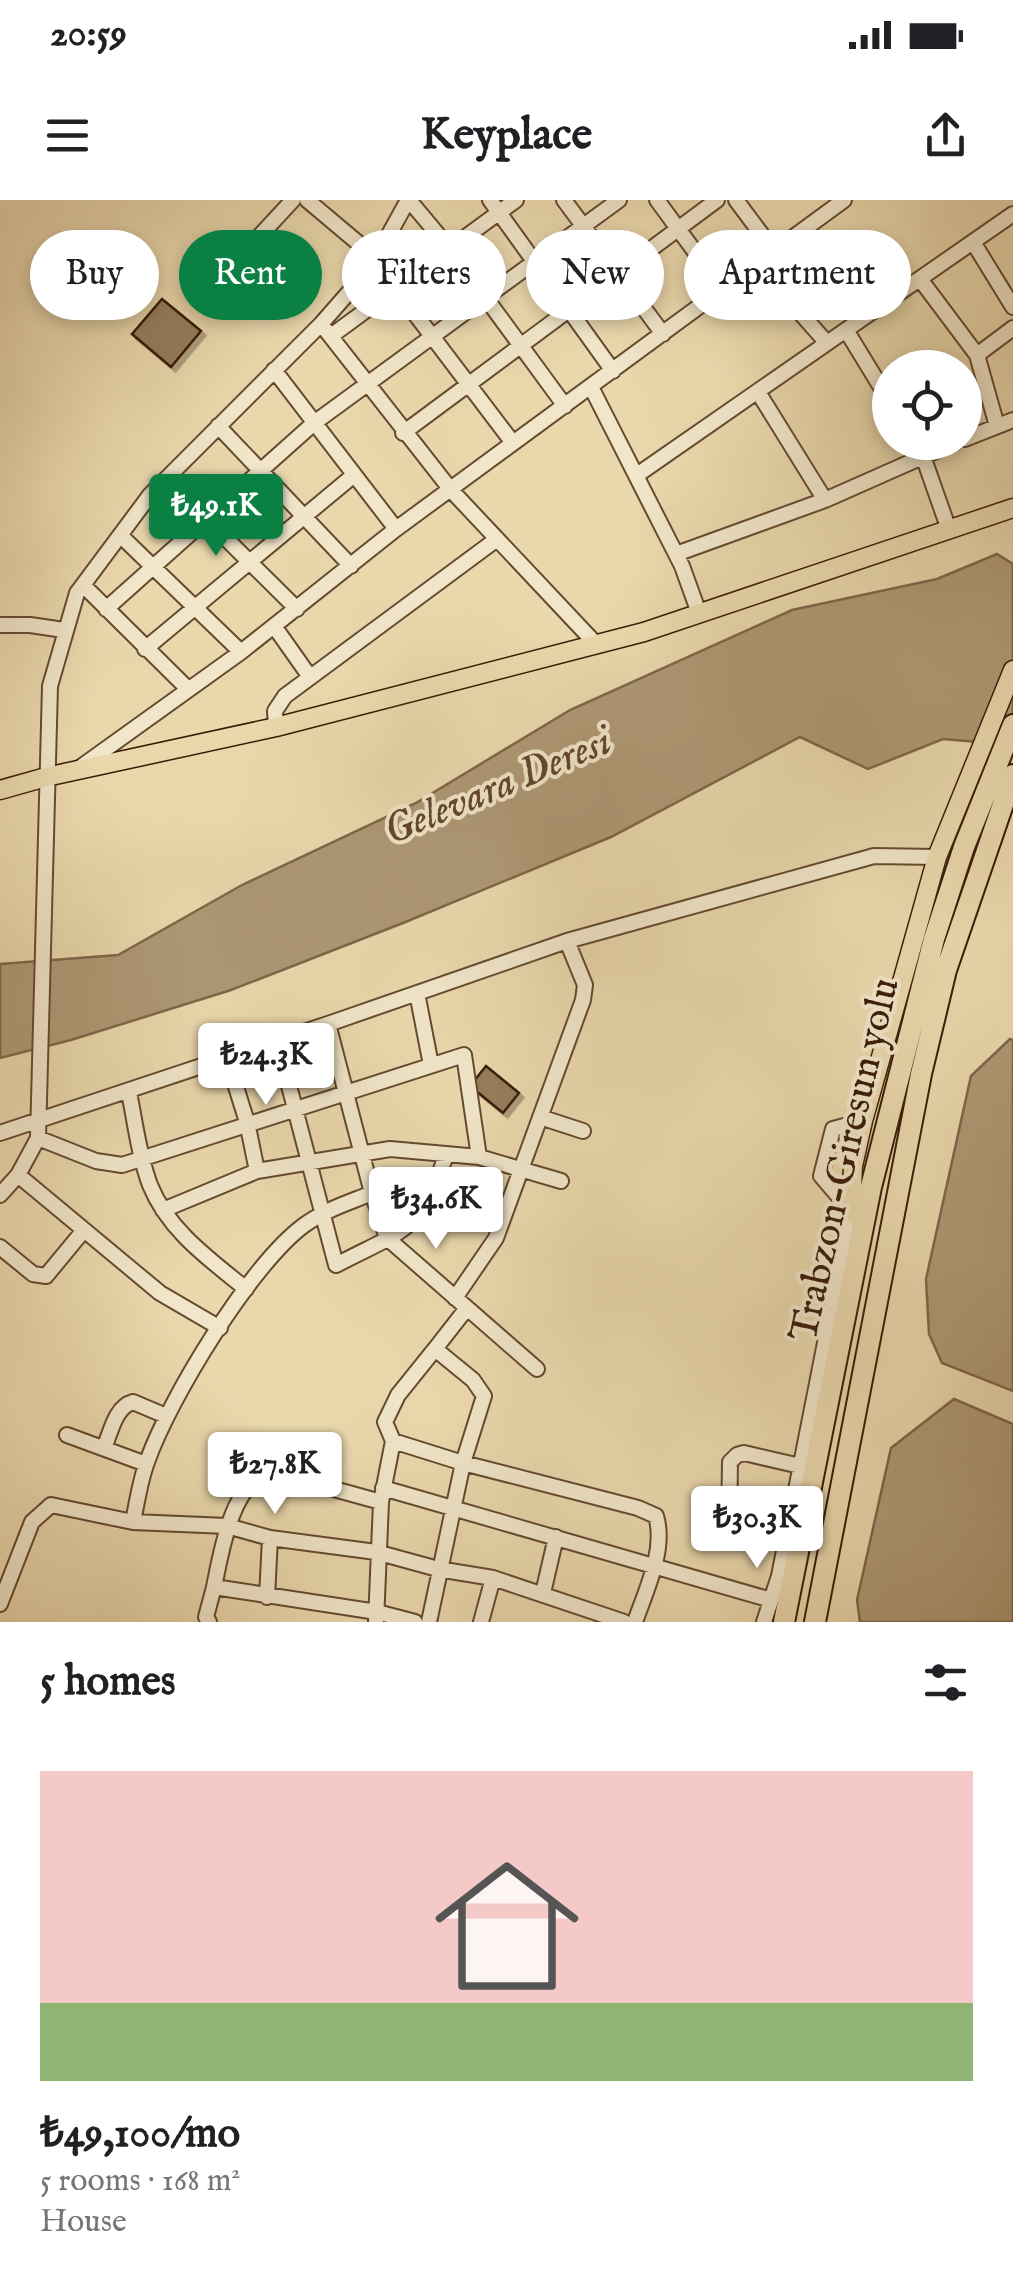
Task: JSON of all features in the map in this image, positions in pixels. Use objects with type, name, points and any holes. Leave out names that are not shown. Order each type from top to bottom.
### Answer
[{"type":"highway","name":"Trabzon-Giresun yolu","points":[[784,1622],[785,1576],[858,1218],[934,939],[1013,725]]},
{"type":"highway","name":"Trabzon-Giresun yolu","points":[[816,1622],[925,1057],[997,774]]},
{"type":"main road","points":[[2,786],[45,782],[74,772],[276,728],[644,632],[1013,508]]},
{"type":"main road","points":[[858,1218],[853,1166],[937,857],[997,774],[1013,670]]},
{"type":"street","points":[[265,230],[293,200]]},
{"type":"street","points":[[307,200],[343,230]]},
{"type":"street","points":[[392,230],[409,200],[434,230]]},
{"type":"street","points":[[470,230],[495,206],[516,200]]},
{"type":"street","points":[[564,200],[587,230]]},
{"type":"street","points":[[579,230],[620,200]]},
{"type":"street","points":[[657,200],[684,239]]},
{"type":"street","points":[[664,240],[717,200]]},
{"type":"street","points":[[736,200],[758,230]]},
{"type":"street","points":[[803,230],[844,200]]},
{"type":"street","points":[[495,206],[526,248]]},
{"type":"street","points":[[637,476],[1013,214]]},
{"type":"street","points":[[973,242],[1013,308]]},
{"type":"street","points":[[920,279],[973,350]]},
{"type":"street","points":[[326,330],[342,307]]},
{"type":"street","points":[[74,772],[241,652],[396,530],[684,319]]},
{"type":"street","points":[[0,1195],[18,1176],[38,1138],[40,1122],[45,782],[50,686],[64,630],[83,585],[166,479],[274,370],[344,320]]},
{"type":"street","points":[[420,320],[514,443]]},
{"type":"street","points":[[106,609],[314,423],[455,320]]},
{"type":"street","points":[[503,320],[565,406]]},
{"type":"street","points":[[403,433],[556,320]]},
{"type":"street","points":[[576,320],[613,372]]},
{"type":"street","points":[[653,320],[663,334]]},
{"type":"street","points":[[807,320],[828,343]]},
{"type":"street","points":[[982,351],[1013,328]]},
{"type":"street","points":[[326,330],[450,490],[595,643]]},
{"type":"street","points":[[846,330],[872,373]]},
{"type":"street","points":[[274,370],[396,530]]},
{"type":"street","points":[[982,373],[997,426]]},
{"type":"street","points":[[591,387],[676,554],[699,613]]},
{"type":"street","points":[[758,392],[825,500]]},
{"type":"street","points":[[982,432],[1013,420]]},
{"type":"street","points":[[218,426],[351,566]]},
{"type":"street","points":[[676,554],[825,500],[899,460]]},
{"type":"street","points":[[923,460],[949,530]]},
{"type":"street","points":[[145,649],[354,476]]},
{"type":"street","points":[[166,479],[297,609]]},
{"type":"street","points":[[120,535],[241,652]]},
{"type":"street","points":[[276,728],[275,711],[281,700],[497,539]]},
{"type":"street","points":[[83,585],[188,690]]},
{"type":"street","points":[[0,624],[64,630]]},
{"type":"street","points":[[274,626],[310,677]]},
{"type":"street","points":[[0,1133],[568,940],[874,856],[937,857]]},
{"type":"street","points":[[376,1617],[376,1552],[393,1441],[385,1422],[398,1395],[435,1349],[496,1238],[583,1000],[585,985],[568,940]]},
{"type":"street","points":[[417,993],[431,1065]]},
{"type":"street","points":[[328,1024],[360,1152],[387,1238],[537,1369]]},
{"type":"street","points":[[277,1040],[336,1265],[400,1234],[425,1209],[446,1155]]},
{"type":"street","points":[[38,1138],[122,1166],[247,1122],[295,1111],[464,1055],[479,1157]]},
{"type":"street","points":[[228,1058],[257,1171]]},
{"type":"street","points":[[128,1092],[150,1184],[163,1210],[209,1260],[246,1289]]},
{"type":"street","points":[[540,1116],[583,1131]]},
{"type":"street","points":[[764,1622],[785,1576],[786,1539],[800,1466],[858,1218],[822,1176],[834,1129],[864,1121]]},
{"type":"street","points":[[163,1210],[257,1171],[360,1152],[390,1150],[479,1157],[561,1181]]},
{"type":"street","points":[[18,1176],[160,1293],[220,1328]]},
{"type":"street","points":[[133,1522],[146,1464],[166,1416],[246,1289],[280,1245],[322,1212],[372,1193]]},
{"type":"street","points":[[0,1247],[41,1276],[50,1273],[84,1230]]},
{"type":"street","points":[[428,1622],[463,1463],[484,1396],[473,1380],[435,1349]]},
{"type":"street","points":[[104,1448],[120,1408],[128,1403],[166,1416]]},
{"type":"street","points":[[66,1435],[146,1464]]},
{"type":"street","points":[[393,1441],[656,1516],[660,1530],[654,1568],[635,1622]]},
{"type":"street","points":[[786,1539],[729,1526],[730,1462],[744,1453],[800,1466]]},
{"type":"street","points":[[208,1622],[227,1526],[249,1486],[261,1474],[272,1472],[452,1509],[771,1600]]},
{"type":"street","points":[[0,1604],[32,1522],[52,1505],[133,1522],[227,1526],[270,1538],[376,1552],[438,1569],[493,1578],[624,1622]]},
{"type":"street","points":[[544,1593],[556,1537]]},
{"type":"street","points":[[268,1596],[270,1538]]},
{"type":"street","points":[[481,1622],[493,1578]]},
{"type":"street","points":[[214,1587],[415,1622]]},
{"type":"water","name":"Gelevara Deresi","points":[[997,554],[1013,564],[1013,745],[943,739],[868,769],[800,737],[611,837],[403,923],[231,990],[0,1058],[0,964],[118,955],[242,885],[416,803],[570,710],[792,610],[937,579]]},
{"type":"water","points":[[1010,1039],[1013,1391],[942,1363],[929,1334],[926,1279],[971,1076]]},
{"type":"water","points":[[954,1399],[1013,1424],[1013,1622],[860,1622],[857,1600],[891,1448]]},
{"type":"building","points":[[162,299],[179,313],[179,320],[188,320],[201,331],[171,367],[132,334],[144,320],[159,320]]},
{"type":"building","points":[[486,1066],[519,1093],[503,1113],[470,1086]]}]
